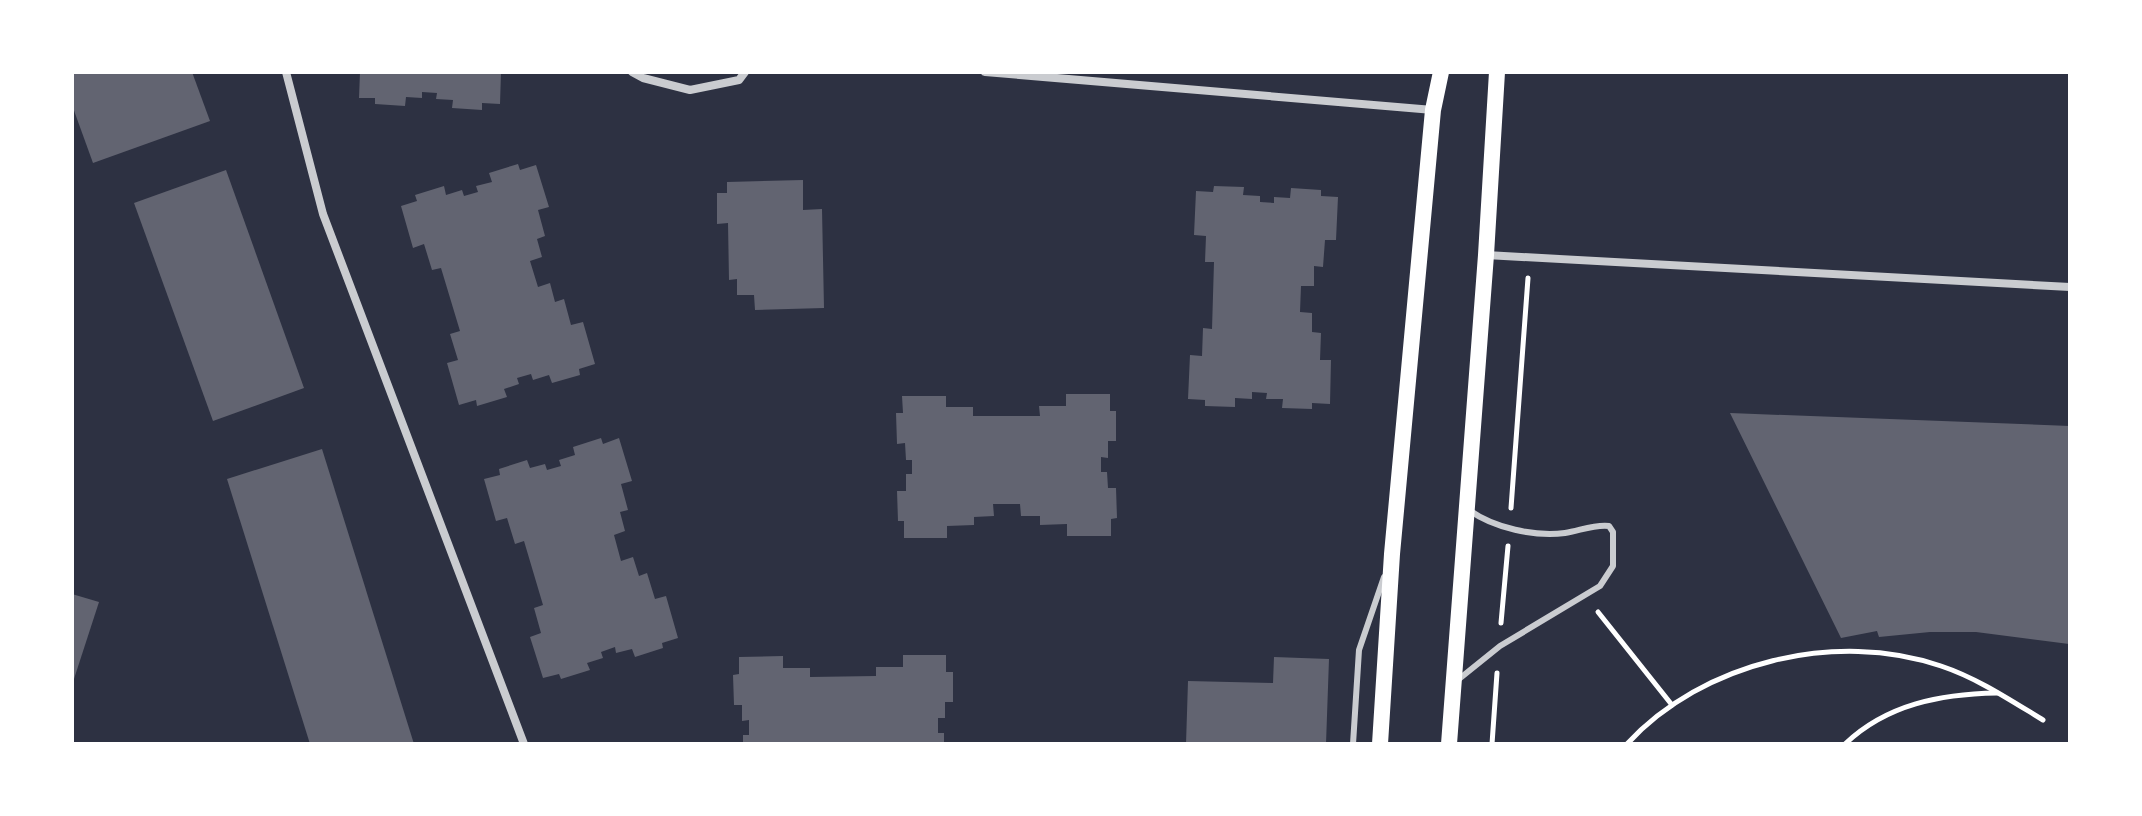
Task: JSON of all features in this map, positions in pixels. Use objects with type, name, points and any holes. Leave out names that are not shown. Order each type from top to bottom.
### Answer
[{"type":"main road","points":[[1380,744],[1392,554],[1433,110],[1441,72]]},
{"type":"main road","points":[[1449,744],[1497,72]]},
{"type":"street","points":[[286,72],[323,214],[524,744]]},
{"type":"street","points":[[632,72],[643,78],[690,90],[739,80],[745,72]]},
{"type":"street","points":[[985,72],[1433,110]]},
{"type":"street","points":[[1486,255],[2070,287]]},
{"type":"lane","points":[[1453,684],[1500,646],[1600,586],[1613,566],[1613,532],[1609,526],[1555,534],[1509,527],[1467,510]]},
{"type":"lane","points":[[1353,744],[1359,650],[1392,554]]},
{"type":"path","points":[[1492,744],[1529,258]]},
{"type":"path","points":[[1597,610],[1672,705]]},
{"type":"path","points":[[1627,744],[1672,705],[1711,684],[1783,659],[1838,652],[1890,654],[1943,666],[2043,720]]},
{"type":"path","points":[[1845,744],[1873,721],[1913,704],[1954,695],[1998,693]]},
{"type":"building","points":[[72,72],[192,72],[210,121],[93,163],[72,105]]},
{"type":"building","points":[[360,72],[501,72],[500,104],[482,103],[482,110],[452,108],[453,100],[436,99],[437,93],[422,92],[422,98],[406,97],[405,106],[375,104],[375,98],[359,98]]},
{"type":"building","points":[[518,164],[520,170],[536,165],[549,207],[538,210],[545,236],[537,239],[542,257],[530,261],[538,287],[550,283],[555,302],[564,299],[571,325],[583,322],[595,364],[579,369],[580,375],[552,383],[549,375],[533,380],[531,374],[517,378],[519,384],[504,389],[507,397],[477,406],[476,400],[459,405],[447,363],[458,360],[450,334],[460,331],[441,268],[432,270],[424,244],[413,248],[401,206],[417,201],[415,195],[444,186],[446,195],[462,190],[464,196],[478,192],[476,186],[492,182],[489,173]]},
{"type":"building","points":[[226,170],[304,388],[213,421],[134,203]]},
{"type":"building","points":[[803,180],[803,210],[822,209],[824,308],[755,310],[754,295],[737,295],[737,279],[729,280],[728,223],[717,224],[717,193],[727,193],[727,182]]},
{"type":"building","points":[[1214,186],[1244,187],[1243,195],[1260,196],[1260,202],[1274,203],[1274,197],[1290,198],[1291,188],[1321,190],[1321,196],[1338,197],[1336,240],[1325,240],[1323,267],[1314,266],[1314,286],[1301,286],[1300,312],[1312,313],[1312,332],[1321,333],[1320,360],[1331,360],[1330,404],[1312,403],[1312,409],[1282,408],[1283,399],[1266,399],[1267,393],[1252,392],[1252,399],[1235,398],[1235,407],[1205,406],[1205,400],[1188,399],[1190,355],[1202,356],[1203,328],[1212,329],[1214,262],[1205,262],[1206,236],[1194,235],[1196,191],[1213,192]]},
{"type":"building","points":[[1066,394],[1110,394],[1110,411],[1116,411],[1116,441],[1108,441],[1108,458],[1101,457],[1101,472],[1107,472],[1108,488],[1116,488],[1117,518],[1111,519],[1111,536],[1067,536],[1067,524],[1040,525],[1040,516],[1021,516],[1020,504],[993,504],[994,516],[974,517],[974,525],[947,526],[947,538],[904,538],[904,521],[898,521],[897,491],[906,491],[906,474],[912,474],[912,460],[906,460],[905,443],[897,444],[896,413],[903,413],[902,396],[946,396],[946,407],[973,407],[973,416],[1040,416],[1039,406],[1066,406]]},
{"type":"building","points":[[1730,413],[2070,426],[2069,644],[1976,632],[1879,637],[1877,631],[1841,638]]},
{"type":"building","points":[[601,438],[603,444],[619,438],[632,481],[621,484],[628,510],[620,512],[625,531],[614,535],[621,561],[633,557],[639,576],[647,573],[655,599],[666,596],[678,638],[662,643],[663,648],[635,657],[632,649],[616,653],[615,647],[601,652],[603,658],[587,663],[590,670],[561,679],[559,674],[543,678],[530,637],[541,633],[534,608],[543,605],[524,541],[515,544],[507,518],[496,521],[484,479],[500,475],[499,469],[527,460],[530,468],[545,464],[547,470],[561,466],[559,460],[575,455],[573,447]]},
{"type":"building","points":[[322,449],[414,744],[310,744],[227,479]]},
{"type":"building","points":[[72,594],[99,602],[73,682],[72,682]]},
{"type":"building","points":[[903,655],[946,655],[946,672],[953,672],[953,702],[945,702],[945,718],[938,718],[938,733],[944,733],[944,744],[743,744],[743,735],[749,735],[749,720],[742,721],[742,705],[734,705],[733,675],[739,674],[739,657],[783,656],[783,668],[810,668],[810,677],[876,676],[876,667],[903,667]]},
{"type":"building","points":[[1274,657],[1329,659],[1326,744],[1186,744],[1188,681],[1273,683]]}]
